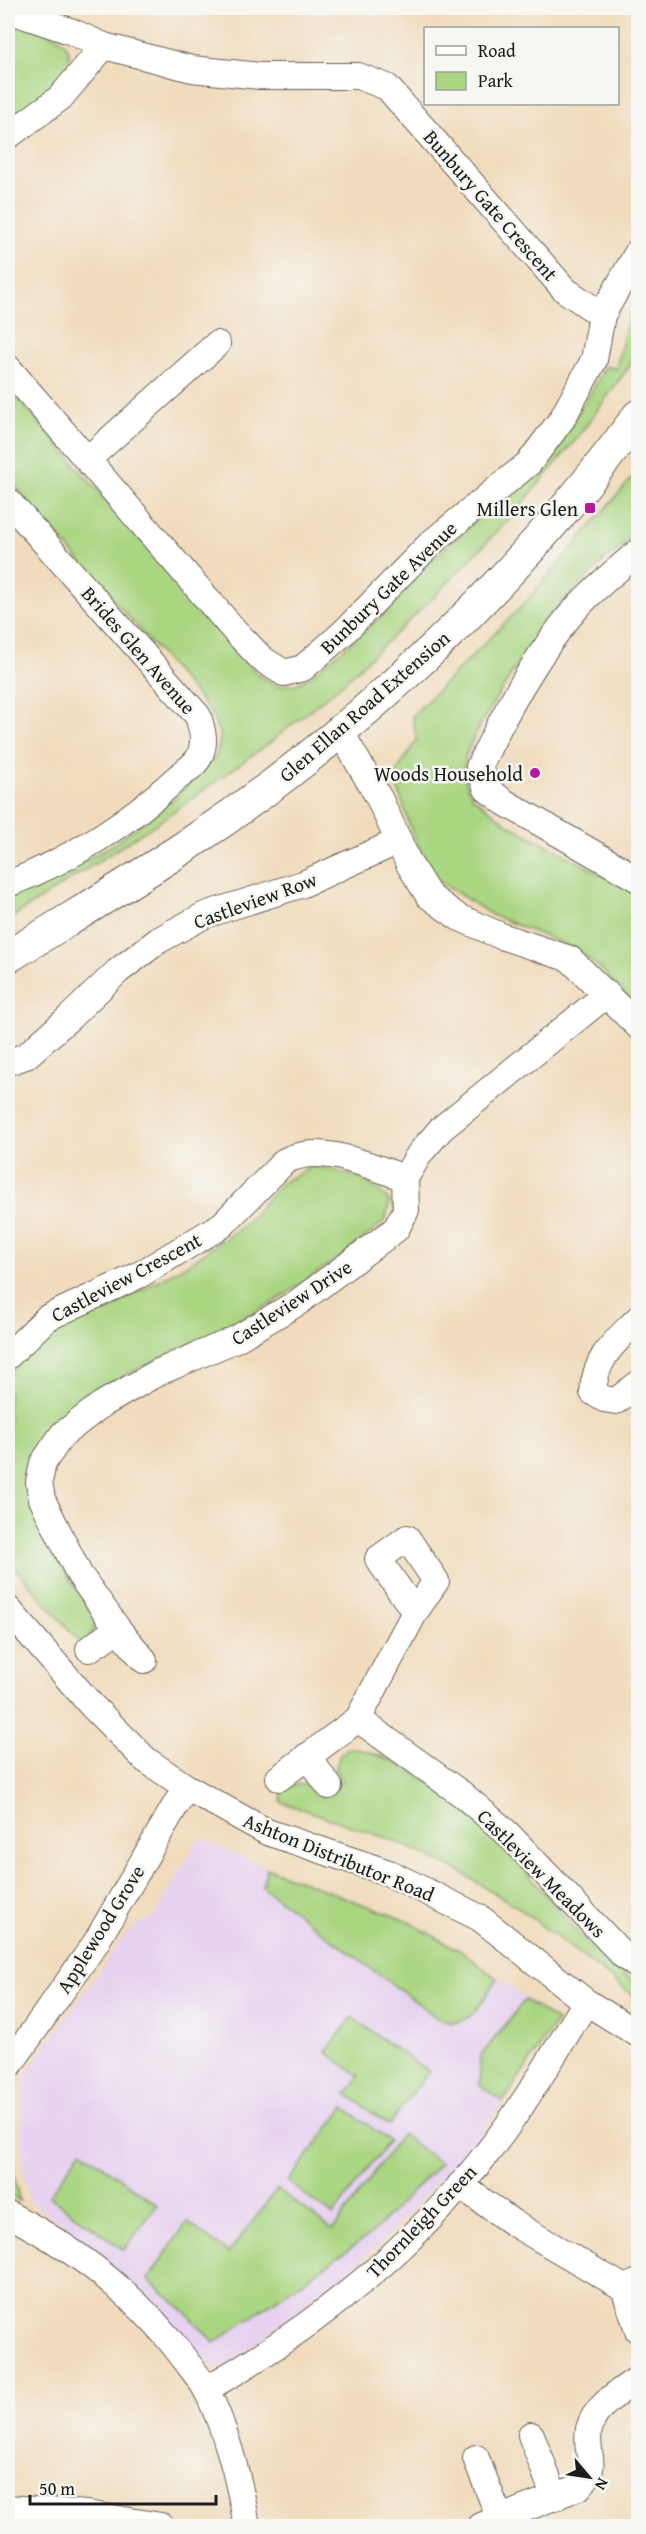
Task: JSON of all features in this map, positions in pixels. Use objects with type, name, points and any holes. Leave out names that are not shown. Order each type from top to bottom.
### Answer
[{"type":"street","name":"Bunbury Gate Crescent","points":[[8,10],[70,31],[104,46],[192,69],[260,75],[358,76],[387,87],[565,290],[602,315]]},
{"type":"street","points":[[8,136],[60,98],[104,46]]},
{"type":"street","name":"Bunbury Gate Avenue","points":[[8,368],[261,659],[284,673],[303,668],[343,633],[431,543],[528,463],[562,418],[594,360],[602,315],[639,252]]},
{"type":"street","points":[[88,459],[217,344]]},
{"type":"street","name":"Glen Ellan Road Extension","points":[[8,957],[192,842],[340,731],[454,629],[534,546],[602,465],[639,416]]},
{"type":"street","name":"Brides Glen Avenue","points":[[8,884],[38,873],[107,834],[155,799],[200,758],[204,739],[198,716],[11,512]]},
{"type":"street","points":[[639,552],[600,585],[568,617],[541,654],[479,767],[487,789],[504,802],[639,879]]},
{"type":"street","points":[[340,731],[378,798],[408,864],[429,896],[458,917],[501,936],[570,959],[639,1026]]},
{"type":"street","name":"Castleview Row","points":[[8,1062],[26,1056],[118,970],[168,935],[205,915],[303,884],[399,841]]},
{"type":"street","points":[[405,1178],[420,1153],[441,1129],[607,994]]},
{"type":"street","name":"Castleview Crescent","points":[[8,1356],[47,1318],[139,1275],[222,1225],[285,1161],[296,1155],[339,1157],[405,1178]]},
{"type":"street","name":"Castleview Drive","points":[[144,1660],[118,1629],[79,1574],[42,1499],[39,1482],[44,1463],[62,1435],[101,1404],[157,1373],[236,1339],[297,1303],[396,1229],[406,1210],[405,1178]]},
{"type":"street","points":[[639,1319],[604,1354],[594,1377],[593,1392],[604,1399],[616,1401],[639,1384]]},
{"type":"street","name":"Ashton Distributor Road","points":[[8,1609],[92,1706],[139,1752],[186,1787],[267,1832],[389,1873],[480,1918],[586,2002],[639,2034]]},
{"type":"street","points":[[279,1778],[358,1719],[416,1612]]},
{"type":"street","points":[[90,1649],[118,1629]]},
{"type":"street","name":"Castleview Meadows","points":[[358,1719],[454,1788],[506,1832],[624,1956],[639,1966]]},
{"type":"street","points":[[307,1756],[329,1786]]},
{"type":"street","name":"Applewood Grove","points":[[8,2067],[95,1944],[186,1787]]},
{"type":"street","name":"Thornleigh Green","points":[[206,2389],[257,2360],[354,2289],[408,2240],[460,2185],[507,2126],[586,2002]]},
{"type":"street","points":[[460,2185],[513,2223],[631,2285],[639,2330]]},
{"type":"street","points":[[8,2214],[40,2230],[79,2255],[120,2287],[165,2332],[206,2389],[232,2453],[247,2526]]},
{"type":"street","points":[[476,2458],[490,2523],[579,2487],[590,2476],[591,2461],[588,2444],[590,2427],[596,2414],[617,2393],[639,2379]]},
{"type":"street","points":[[531,2435],[555,2498]]},
{"type":"street","points":[[8,2508],[87,2514],[161,2526]]},
{"type":"shaded area","points":[[199,1838],[302,1883],[356,1900],[407,1921],[464,1953],[557,2021],[481,2134],[380,2244],[297,2313],[224,2366],[214,2369],[102,2255],[29,2201],[22,2161],[21,2113],[25,2075],[125,1936],[138,1924],[154,1917]]},
{"type":"green space","points":[[8,21],[43,31],[61,40],[69,51],[69,62],[54,85],[8,121]]},
{"type":"green space","points":[[638,297],[638,354],[578,437],[513,515],[429,602],[342,684],[268,744],[159,822],[8,920],[8,897],[65,873],[112,845],[175,798],[216,757],[221,736],[209,710],[8,478],[8,387],[259,676],[278,686],[297,684],[311,676],[382,616],[417,573],[552,452],[589,396],[605,366],[616,369],[626,326]]},
{"type":"green space","points":[[638,471],[638,533],[605,560],[549,615],[480,724],[466,754],[463,774],[472,796],[509,825],[638,894],[638,1008],[601,969],[576,949],[492,915],[434,878],[411,830],[394,776],[417,740],[412,716],[527,601]]},
{"type":"green space","points":[[313,1166],[355,1176],[373,1186],[390,1202],[385,1221],[343,1255],[274,1302],[104,1386],[65,1415],[35,1449],[24,1485],[48,1546],[93,1614],[96,1626],[90,1636],[80,1642],[8,1560],[8,1375],[17,1363],[69,1323],[122,1301],[188,1264],[243,1226],[283,1182]]},
{"type":"green space","points":[[350,1748],[378,1755],[406,1768],[460,1807],[509,1854],[589,1945],[638,1985],[638,1999],[516,1906],[455,1869],[395,1841],[281,1802],[282,1790],[294,1785],[304,1784],[313,1788],[322,1797],[343,1782],[335,1770],[340,1755]]},
{"type":"green space","points":[[267,1868],[407,1921],[464,1953],[497,1979],[480,2005],[467,2018],[459,2022],[439,2019],[262,1887]]},
{"type":"green space","points":[[525,2000],[557,2021],[503,2102],[480,2085],[480,2057]]},
{"type":"green space","points":[[352,2017],[429,2071],[389,2125],[347,2094],[359,2076],[326,2052]]},
{"type":"green space","points":[[8,2093],[15,2183],[20,2201],[8,2194]]},
{"type":"green space","points":[[344,2107],[389,2141],[333,2215],[288,2182]]},
{"type":"green space","points":[[402,2134],[440,2163],[371,2234],[214,2343],[187,2313],[148,2280],[187,2222],[229,2253],[277,2189],[333,2230]]},
{"type":"green space","points":[[81,2150],[157,2205],[124,2250],[49,2196]]},
{"type":"place","name":"Millers Glen","points":[[590,508]]},
{"type":"place","name":"Woods Household","points":[[535,773]]}]
